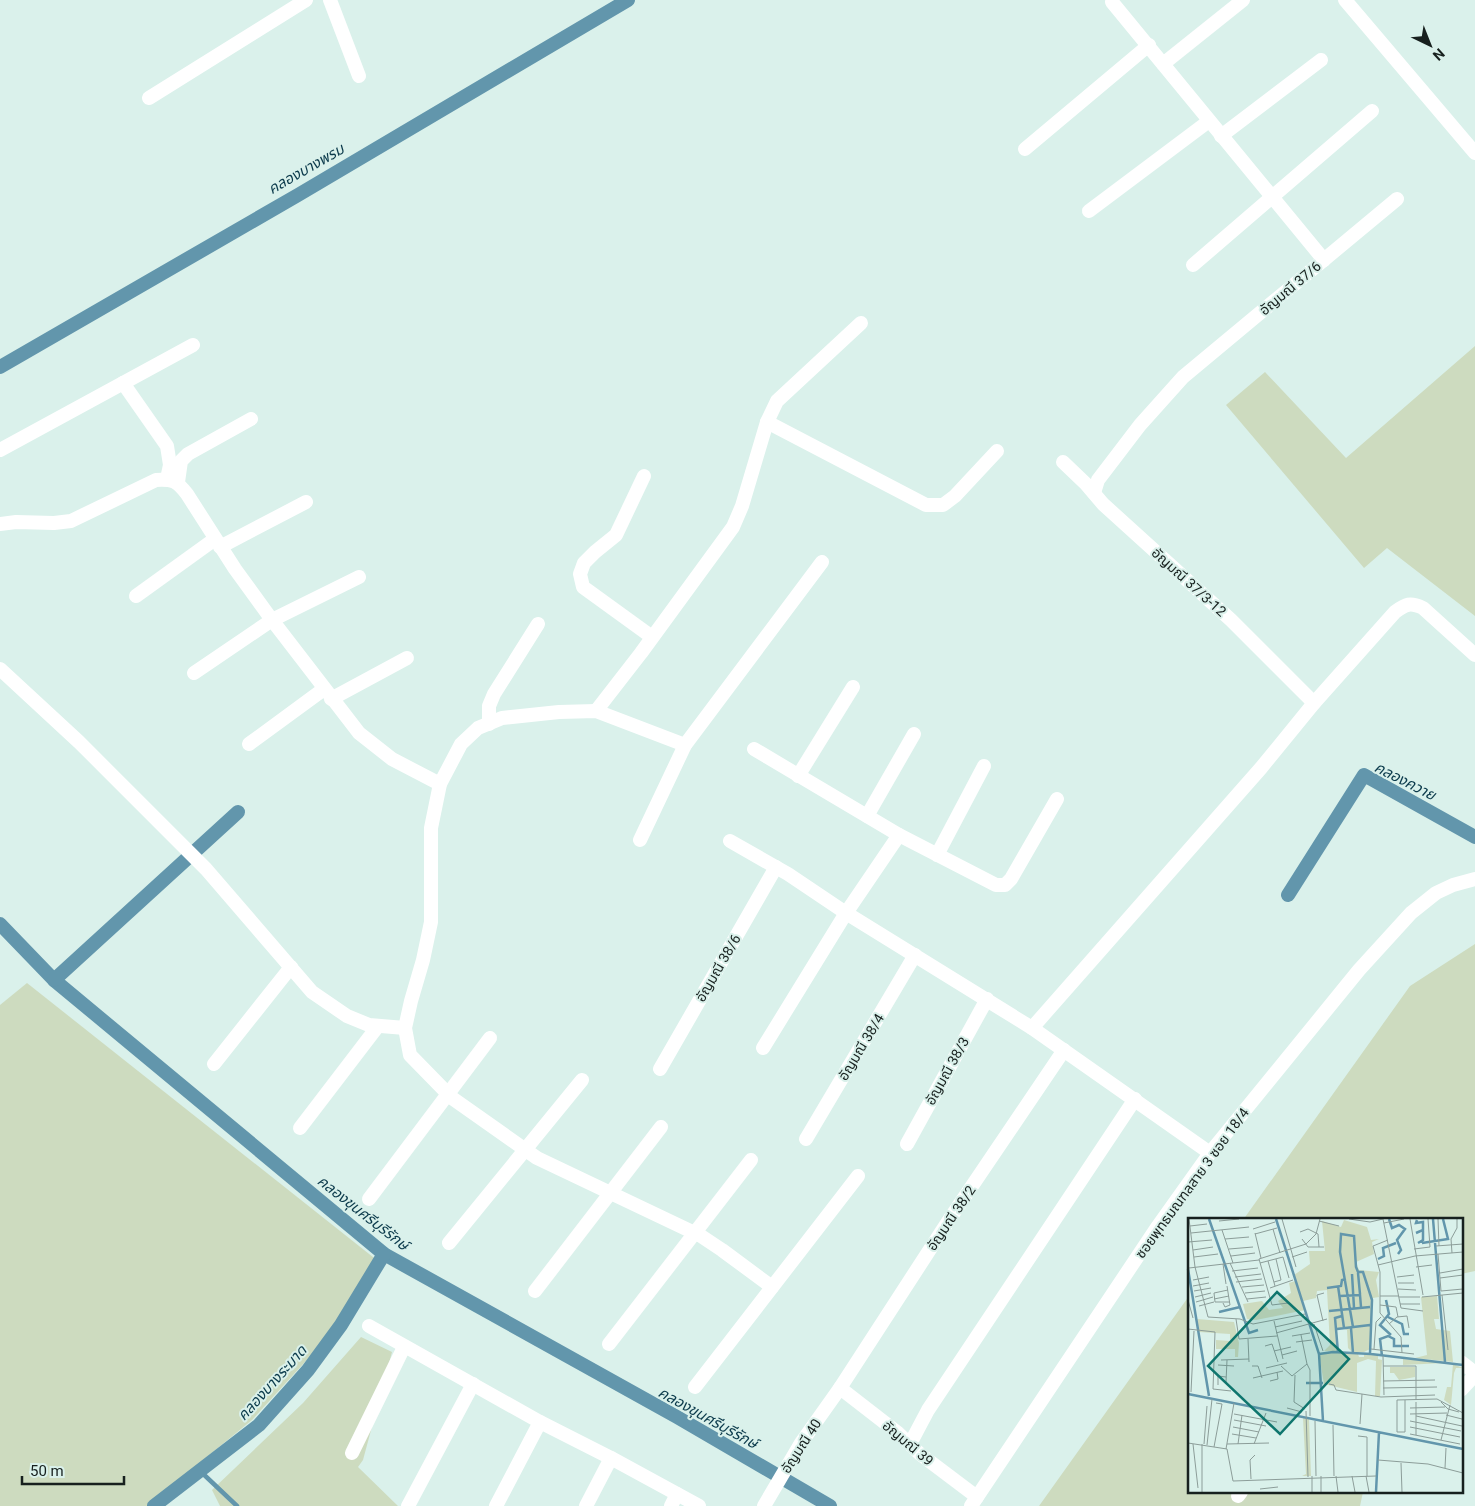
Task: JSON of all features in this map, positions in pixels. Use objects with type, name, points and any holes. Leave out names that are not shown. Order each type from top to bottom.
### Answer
[{"type":"street","points":[[150,98],[306,0]]},
{"type":"street","points":[[330,0],[359,76]]},
{"type":"street","points":[[1163,64],[1243,0]]},
{"type":"street","points":[[1345,0],[1475,152]]},
{"type":"street","points":[[1112,2],[1324,260]]},
{"type":"street","points":[[1025,149],[1148,46]]},
{"type":"street","points":[[1221,136],[1321,60]]},
{"type":"street","points":[[1193,265],[1372,111]]},
{"type":"street","points":[[1089,211],[1209,121]]},
{"type":"street","name":"อัญมณี 37/6","points":[[1094,493],[1098,480],[1162,399],[1183,377],[1397,199]]},
{"type":"street","points":[[596,711],[732,527],[742,506],[767,422],[778,401],[861,323]]},
{"type":"street","points":[[0,450],[193,345]]},
{"type":"street","points":[[123,383],[167,446],[172,481]]},
{"type":"street","points":[[172,481],[181,461],[188,454],[251,419]]},
{"type":"street","points":[[767,422],[926,505],[943,505],[955,496],[997,451]]},
{"type":"street","name":"อัญมณี 37/3-12","points":[[1063,462],[1094,493],[1102,504],[1231,620],[1314,702]]},
{"type":"street","points":[[644,476],[616,534],[584,563],[580,574],[584,587],[652,637]]},
{"type":"street","points":[[0,524],[71,521],[156,480],[172,481],[187,494],[218,543],[272,620],[359,733],[392,759],[440,784]]},
{"type":"street","points":[[136,596],[218,543],[306,502]]},
{"type":"street","points":[[640,840],[685,745],[822,562]]},
{"type":"street","points":[[194,673],[272,620],[359,577]]},
{"type":"street","points":[[1032,1028],[1261,768],[1314,702],[1395,612],[1404,605],[1413,604],[1423,608],[1475,655]]},
{"type":"street","points":[[489,724],[490,706],[494,694],[538,624]]},
{"type":"street","points":[[250,744],[328,694],[407,658]]},
{"type":"street","points":[[0,668],[79,742],[206,870],[312,992],[347,1016],[369,1025],[405,1028]]},
{"type":"street","points":[[798,776],[854,687]]},
{"type":"street","points":[[685,745],[596,711],[559,712],[502,718],[478,728],[461,744],[440,784],[431,828],[431,922],[423,960],[410,1001],[405,1028],[410,1055],[448,1094],[525,1150],[537,1158],[694,1233],[722,1250],[772,1287]]},
{"type":"street","points":[[866,816],[914,734]]},
{"type":"street","points":[[754,749],[899,835],[996,885],[1005,885],[1011,879],[1057,799]]},
{"type":"street","points":[[937,855],[984,766]]},
{"type":"street","points":[[763,1048],[846,913],[899,835]]},
{"type":"street","points":[[730,841],[776,867],[846,913],[1032,1028],[1210,1153]]},
{"type":"street","name":"อัญมณี 38/6","points":[[660,1069],[776,867]]},
{"type":"street","name":"ซอยพุทธมณฑลสาย 3 ซอย 18/4","points":[[974,1501],[1158,1226],[1210,1153],[1358,970],[1411,913],[1436,893],[1453,885],[1475,880]]},
{"type":"street","name":"อัญมณี 38/4","points":[[806,1139],[915,955]]},
{"type":"street","points":[[214,1064],[291,967]]},
{"type":"street","name":"อัญมณี 38/3","points":[[907,1144],[987,999]]},
{"type":"street","points":[[300,1128],[378,1026]]},
{"type":"street","points":[[369,1198],[490,1038]]},
{"type":"street","name":"อัญมณี 38/2","points":[[840,1388],[949,1220],[1064,1050]]},
{"type":"street","points":[[449,1243],[582,1080]]},
{"type":"street","points":[[910,1444],[928,1410],[1135,1100]]},
{"type":"street","points":[[535,1290],[661,1127]]},
{"type":"street","points":[[609,1344],[751,1160]]},
{"type":"street","points":[[695,1387],[858,1176]]},
{"type":"street","points":[[369,1326],[540,1422],[611,1458],[674,1500],[699,1506]]},
{"type":"street","points":[[352,1453],[404,1347]]},
{"type":"street","points":[[1462,1363],[1475,1374],[1462,1389]]},
{"type":"street","points":[[408,1506],[473,1384]]},
{"type":"street","name":"อัญมณี 40","points":[[764,1506],[801,1443],[840,1388]]},
{"type":"street","name":"อัญมณี 39","points":[[840,1388],[910,1444],[974,1501]]},
{"type":"street","points":[[496,1506],[540,1422]]},
{"type":"street","points":[[586,1506],[611,1458]]},
{"type":"green space","points":[[1475,346],[1475,616],[1387,548],[1364,568],[1226,405],[1265,372],[1346,458]]},
{"type":"green space","points":[[1475,944],[1475,1271],[1462,1274],[1462,1218],[1244,1218],[1410,986]]},
{"type":"green space","points":[[27,983],[383,1265],[316,1350],[252,1420],[147,1506],[0,1506],[0,1005]]},
{"type":"green space","points":[[1188,1297],[1188,1494],[1363,1494],[1360,1506],[1039,1506]]},
{"type":"green space","points":[[361,1337],[392,1352],[363,1460],[358,1467],[398,1506],[220,1506],[212,1490],[303,1403]]},
{"type":"waterway","name":"คลองบางพรม","points":[[0,367],[298,195],[628,0]]},
{"type":"waterway","name":"คลองควาย","points":[[1288,895],[1364,775],[1475,837]]},
{"type":"waterway","points":[[54,980],[238,812]]},
{"type":"waterway","name":"คลองบางระมาด","points":[[0,924],[54,980],[384,1254],[677,1417],[830,1506]]},
{"type":"waterway","name":"คลองบางระมาด","points":[[154,1506],[259,1425],[308,1370],[341,1325],[384,1254]]},
{"type":"waterway","points":[[199,1470],[237,1506]]},
{"type":"water label","name":"คลองขุนศรีบุรีรักษ์","points":[[363,1213]]},
{"type":"water label","name":"คลองขุนศรีบุรีรักษ์","points":[[708,1418]]}]
